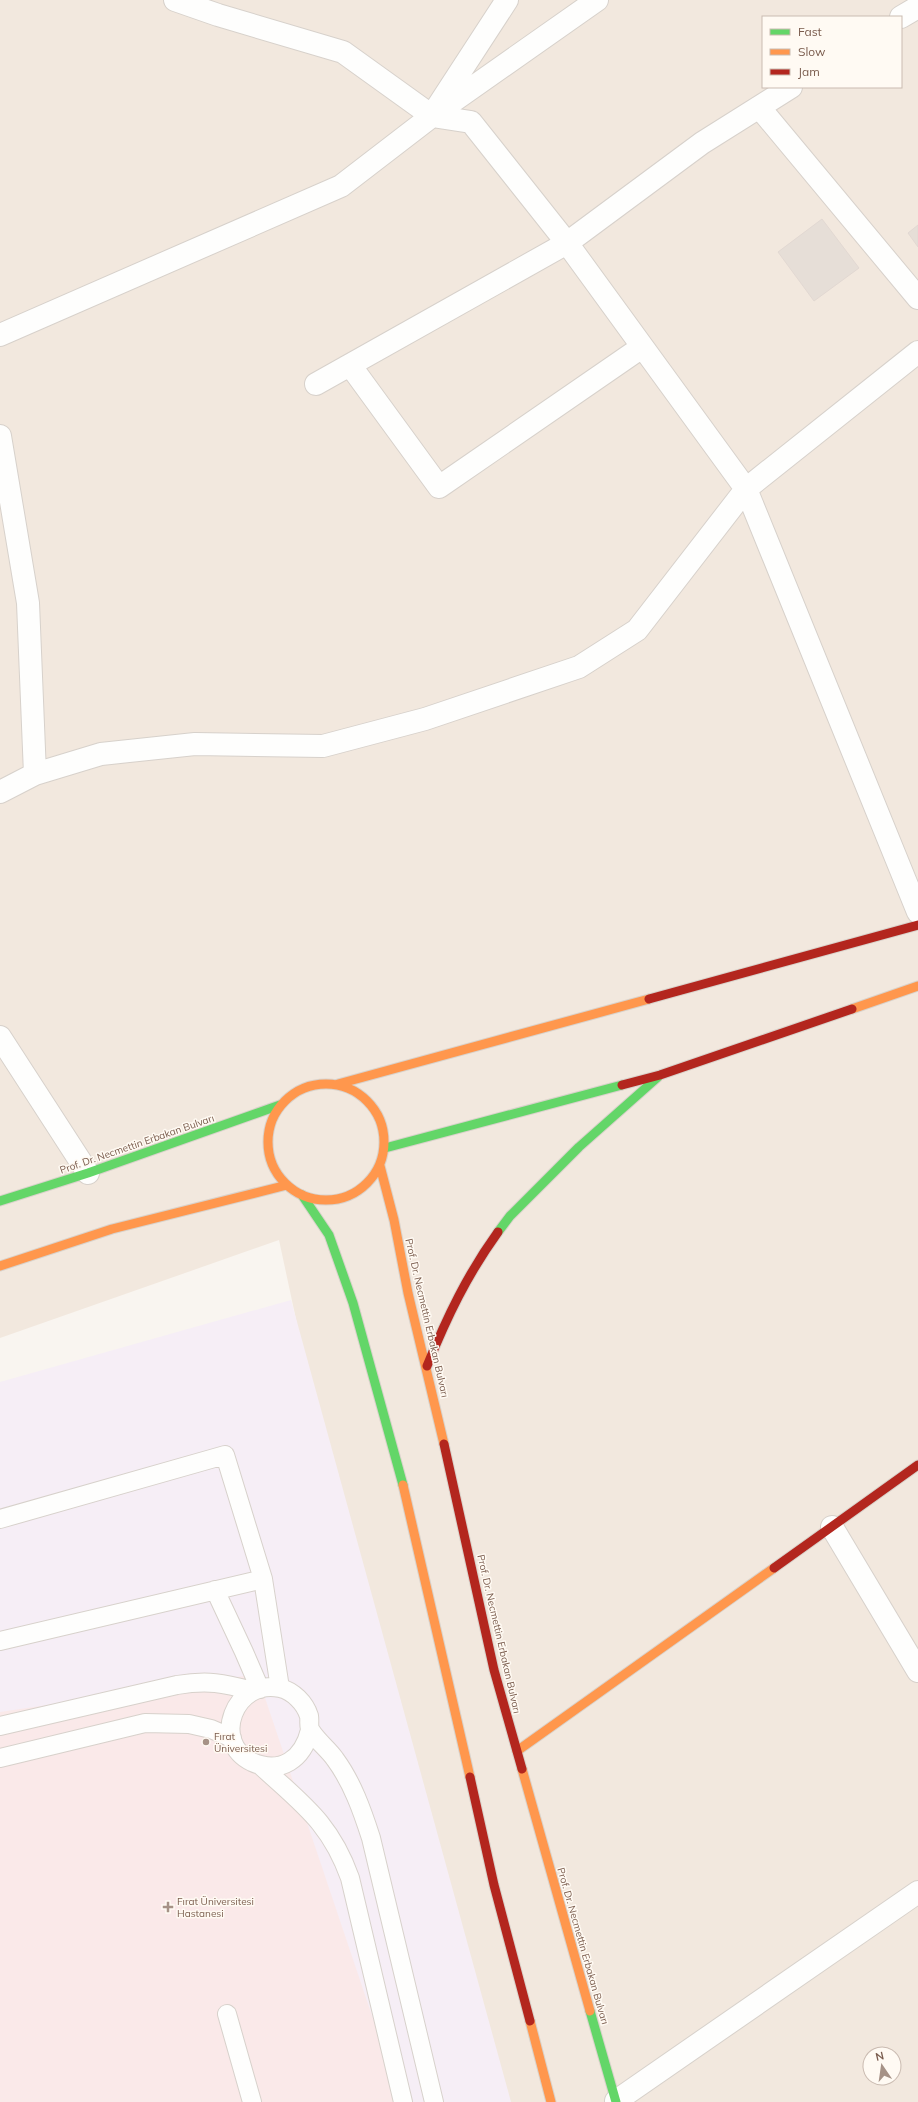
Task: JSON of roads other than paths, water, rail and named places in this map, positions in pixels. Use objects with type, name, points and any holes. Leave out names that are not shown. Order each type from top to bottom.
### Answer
[{"type":"main road","points":[[338,1084],[354,1090],[372,1105],[379,1114],[384,1130],[385,1148],[380,1166],[370,1181],[356,1193],[344,1197],[320,1200],[302,1195],[287,1185],[276,1171],[269,1155],[267,1138],[271,1120],[280,1105],[296,1091],[317,1084],[338,1084],[918,925]]},
{"type":"main road","points":[[385,1148],[660,1075],[918,986]]},
{"type":"main road","points":[[427,1366],[448,1315],[476,1263],[510,1216],[579,1148],[660,1075]]},
{"type":"main road","name":"Prof. Dr. Necmettin Erbakan Bulvarı","points":[[0,1201],[88,1173],[280,1105]]},
{"type":"main road","name":"Prof. Dr. Necmettin Erbakan Bulvarı","points":[[380,1166],[394,1220],[408,1293],[427,1366],[494,1670],[616,2101]]},
{"type":"main road","points":[[0,1266],[112,1229],[287,1185]]},
{"type":"main road","points":[[302,1195],[328,1235],[353,1303],[406,1496],[494,1885],[551,2102]]},
{"type":"main road","points":[[517,1751],[918,1465]]},
{"type":"street","points":[[175,0],[218,15],[343,52],[432,116],[471,122],[567,243],[746,490],[918,912]]},
{"type":"street","points":[[432,116],[507,0]]},
{"type":"street","points":[[0,335],[341,186],[432,116],[597,0]]},
{"type":"street","points":[[902,16],[918,7]]},
{"type":"street","points":[[316,384],[567,243],[702,143],[789,88]]},
{"type":"street","points":[[759,107],[918,298]]},
{"type":"street","points":[[350,365],[439,487],[642,347]]},
{"type":"street","points":[[0,792],[35,774],[101,754],[195,744],[323,746],[425,719],[579,667],[637,630],[746,490],[918,352]]},
{"type":"street","points":[[0,436],[28,603],[35,774]]},
{"type":"street","points":[[0,1037],[88,1173]]},
{"type":"street","points":[[832,1527],[918,1671]]},
{"type":"street","points":[[616,2101],[918,1892]]},
{"type":"lane","points":[[0,1519],[225,1456],[263,1579],[280,1688]]},
{"type":"lane","points":[[0,1641],[263,1579]]},
{"type":"lane","points":[[215,1590],[244,1652],[256,1690]]},
{"type":"lane","points":[[0,1726],[177,1684],[200,1681],[219,1682],[256,1690]]},
{"type":"lane","points":[[266,1687],[280,1688],[293,1694],[303,1704],[309,1716],[310,1730],[307,1743],[299,1755],[287,1763],[274,1767],[260,1765],[247,1760],[238,1750],[232,1738],[230,1724],[234,1710],[242,1699],[256,1690],[266,1687]]},
{"type":"lane","points":[[0,1758],[145,1723],[189,1724],[210,1729],[232,1738]]},
{"type":"lane","points":[[310,1730],[336,1760],[362,1810],[371,1838],[434,2102]]},
{"type":"lane","points":[[260,1765],[311,1811],[328,1832],[341,1854],[350,1878],[403,2102]]},
{"type":"lane","points":[[227,2014],[252,2102]]},
{"type":"place","name":"Fırat Üniversitesi","points":[[206,1742]]},
{"type":"place","name":"Fırat Üniversitesi Hastanesi","points":[[168,1907]]}]
